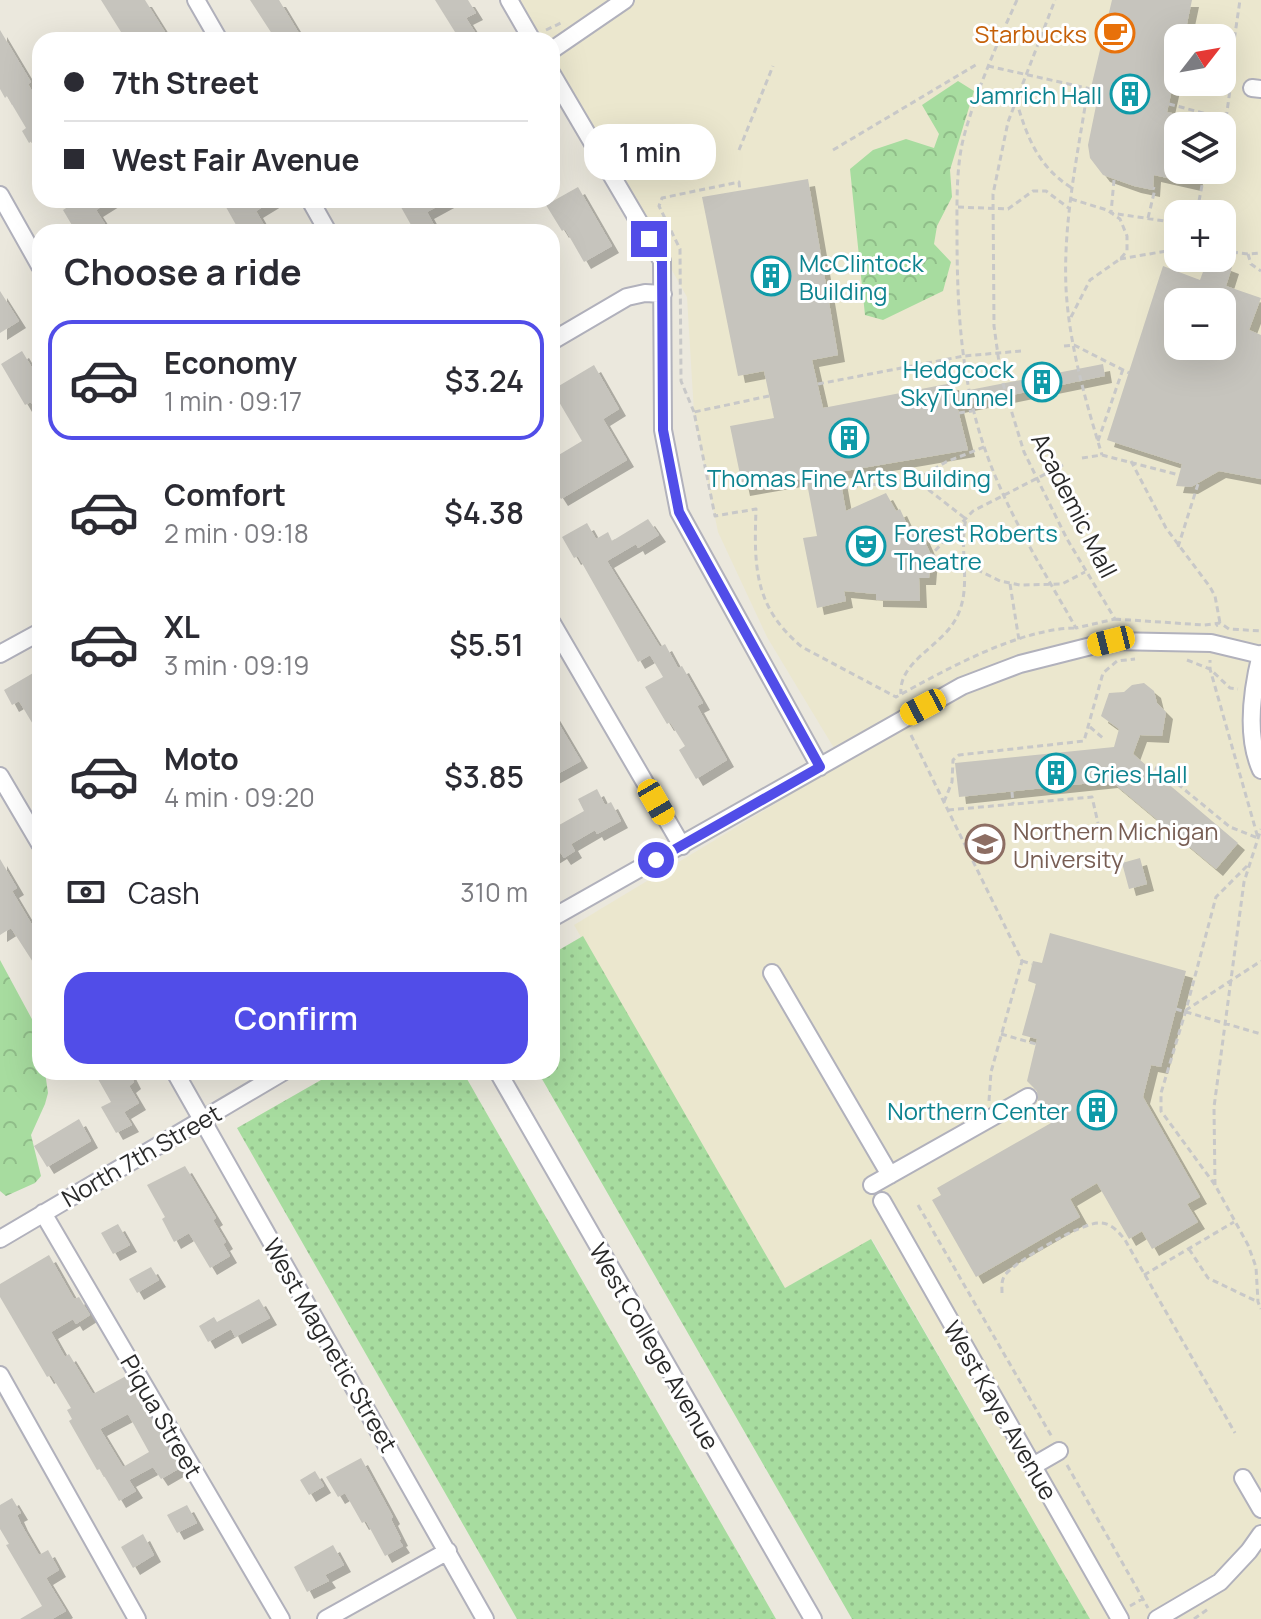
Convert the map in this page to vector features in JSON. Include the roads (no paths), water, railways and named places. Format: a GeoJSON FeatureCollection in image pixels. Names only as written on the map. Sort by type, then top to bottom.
{"type":"FeatureCollection","features":[{"type":"Feature","properties":{"kind":"street"},"geometry":{"type":"LineString","coordinates":[[196,0],[214,32]]}},
{"type":"Feature","properties":{"kind":"street"},"geometry":{"type":"LineString","coordinates":[[509,0],[527,32]]}},
{"type":"Feature","properties":{"kind":"street"},"geometry":{"type":"LineString","coordinates":[[560,45],[625,0]]}},
{"type":"Feature","properties":{"kind":"street"},"geometry":{"type":"LineString","coordinates":[[560,88],[662,261],[663,430],[679,512],[820,767]]}},
{"type":"Feature","properties":{"kind":"street"},"geometry":{"type":"LineString","coordinates":[[0,195],[32,252]]}},
{"type":"Feature","properties":{"kind":"street"},"geometry":{"type":"LineString","coordinates":[[560,336],[627,297],[645,293],[663,294]]}},
{"type":"Feature","properties":{"kind":"street"},"geometry":{"type":"LineString","coordinates":[[0,654],[32,636]]}},
{"type":"Feature","properties":{"kind":"street"},"geometry":{"type":"LineString","coordinates":[[560,637],[682,846]]}},
{"type":"Feature","properties":{"kind":"street"},"geometry":{"type":"LineString","coordinates":[[560,914],[962,686],[1020,664],[1111,641],[1211,643],[1261,655],[1251,713],[1255,757],[1261,770]]}},
{"type":"Feature","properties":{"kind":"street"},"geometry":{"type":"LineString","coordinates":[[0,776],[32,830]]}},
{"type":"Feature","properties":{"kind":"street"},"geometry":{"type":"LineString","coordinates":[[772,973],[890,1175]]}},
{"type":"Feature","properties":{"kind":"street","name":"West Magnetic Street"},"geometry":{"type":"LineString","coordinates":[[180,1080],[485,1619]]}},
{"type":"Feature","properties":{"kind":"street","name":"North 7th Street"},"geometry":{"type":"LineString","coordinates":[[0,1239],[269,1080]]}},
{"type":"Feature","properties":{"kind":"street","name":"West College Avenue"},"geometry":{"type":"LineString","coordinates":[[503,1080],[813,1619]]}},
{"type":"Feature","properties":{"kind":"street"},"geometry":{"type":"LineString","coordinates":[[872,1185],[1028,1097]]}},
{"type":"Feature","properties":{"kind":"street","name":"West Kaye Avenue"},"geometry":{"type":"LineString","coordinates":[[882,1201],[1120,1619]]}},
{"type":"Feature","properties":{"kind":"street","name":"Piqua Street"},"geometry":{"type":"LineString","coordinates":[[43,1213],[281,1619]]}},
{"type":"Feature","properties":{"kind":"street"},"geometry":{"type":"LineString","coordinates":[[0,1375],[137,1619]]}},
{"type":"Feature","properties":{"kind":"street"},"geometry":{"type":"LineString","coordinates":[[1033,1466],[1059,1451]]}},
{"type":"Feature","properties":{"kind":"street"},"geometry":{"type":"LineString","coordinates":[[1243,1478],[1261,1509]]}},
{"type":"Feature","properties":{"kind":"street"},"geometry":{"type":"LineString","coordinates":[[1154,1619],[1220,1582],[1261,1534]]}},
{"type":"Feature","properties":{"kind":"street"},"geometry":{"type":"LineString","coordinates":[[326,1619],[448,1551]]}},
{"type":"Feature","properties":{"kind":"place","name":"Starbucks"},"geometry":{"type":"Point","coordinates":[1115,33]}},
{"type":"Feature","properties":{"kind":"place","name":"Jamrich Hall"},"geometry":{"type":"Point","coordinates":[1130,94]}},
{"type":"Feature","properties":{"kind":"place","name":"McClintock Building"},"geometry":{"type":"Point","coordinates":[771,276]}},
{"type":"Feature","properties":{"kind":"place","name":"Hedgcock SkyTunnel"},"geometry":{"type":"Point","coordinates":[1042,382]}},
{"type":"Feature","properties":{"kind":"place","name":"Thomas Fine Arts Building"},"geometry":{"type":"Point","coordinates":[849,438]}},
{"type":"Feature","properties":{"kind":"place","name":"Forest Roberts Theatre"},"geometry":{"type":"Point","coordinates":[866,546]}},
{"type":"Feature","properties":{"kind":"place","name":"Gries Hall"},"geometry":{"type":"Point","coordinates":[1056,773]}},
{"type":"Feature","properties":{"kind":"place","name":"Northern Michigan University"},"geometry":{"type":"Point","coordinates":[985,844]}},
{"type":"Feature","properties":{"kind":"place","name":"Northern Center"},"geometry":{"type":"Point","coordinates":[1097,1110]}}]}
